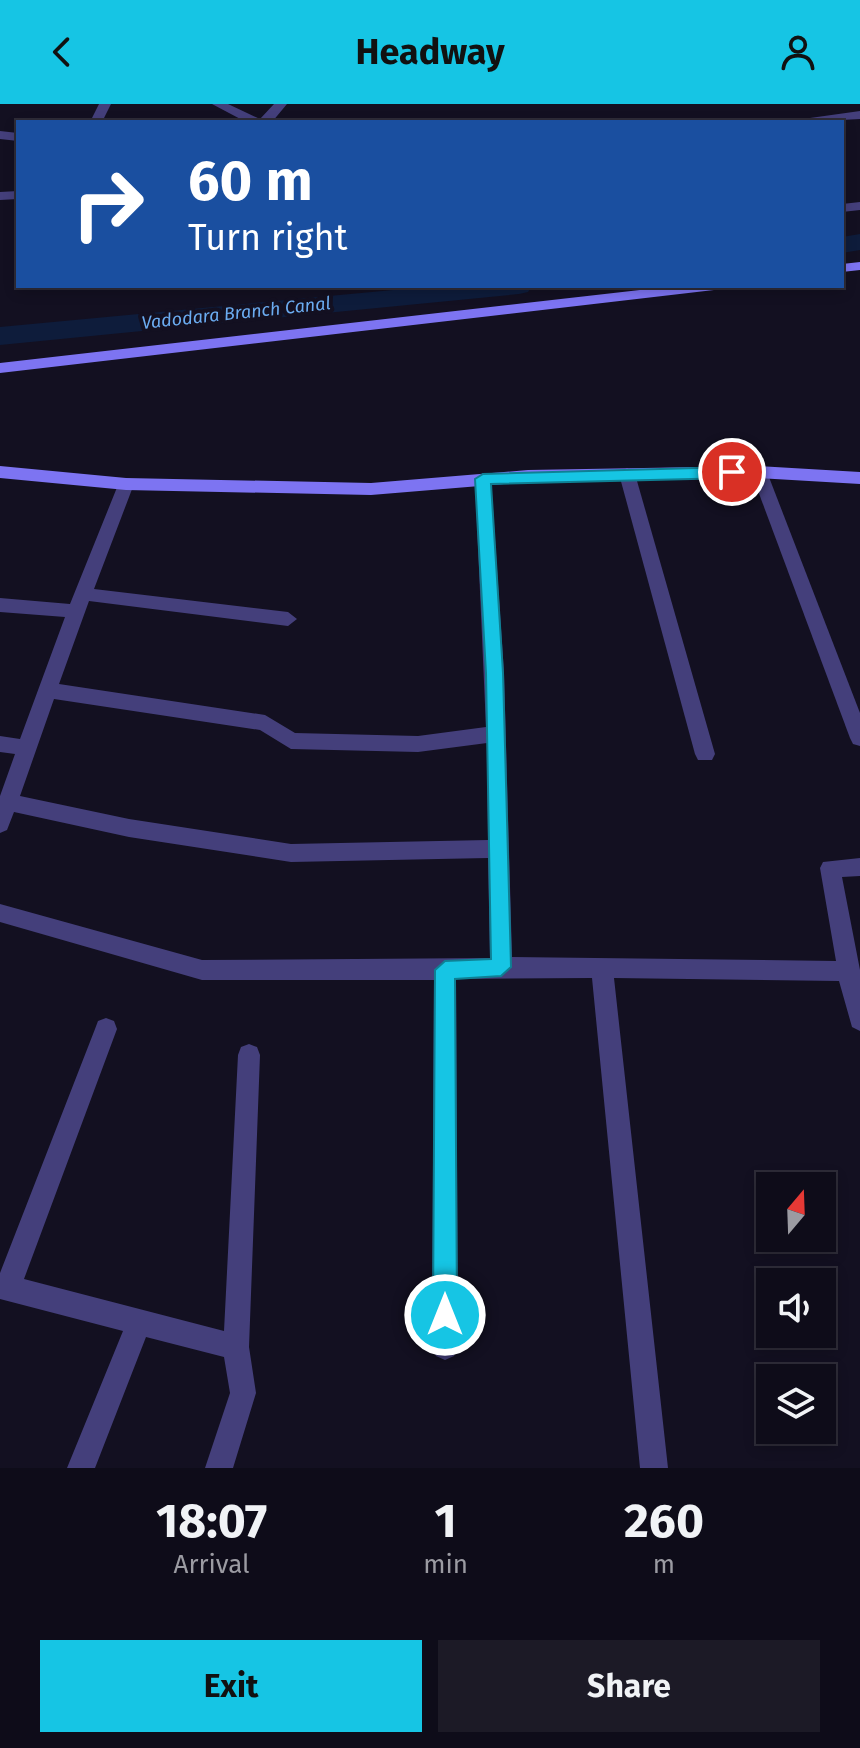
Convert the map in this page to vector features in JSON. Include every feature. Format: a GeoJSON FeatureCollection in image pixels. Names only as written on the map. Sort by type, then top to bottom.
{"type":"FeatureCollection","features":[{"type":"Feature","properties":{"kind":"street"},"geometry":{"type":"LineString","coordinates":[[218,104],[252,120]]}},
{"type":"Feature","properties":{"kind":"street"},"geometry":{"type":"LineString","coordinates":[[267,120],[281,104]]}},
{"type":"Feature","properties":{"kind":"street"},"geometry":{"type":"LineString","coordinates":[[824,120],[860,115]]}},
{"type":"Feature","properties":{"kind":"street"},"geometry":{"type":"LineString","coordinates":[[0,368],[697,288]]}},
{"type":"Feature","properties":{"kind":"street"},"geometry":{"type":"LineString","coordinates":[[0,472],[126,484],[371,489],[483,479],[627,474],[759,472],[860,478]]}},
{"type":"Feature","properties":{"kind":"street"},"geometry":{"type":"LineString","coordinates":[[759,472],[860,738]]}},
{"type":"Feature","properties":{"kind":"street"},"geometry":{"type":"LineString","coordinates":[[627,474],[705,754]]}},
{"type":"Feature","properties":{"kind":"street"},"geometry":{"type":"LineString","coordinates":[[483,479],[496,734],[501,967]]}},
{"type":"Feature","properties":{"kind":"street"},"geometry":{"type":"LineString","coordinates":[[0,824],[47,690],[126,484]]}},
{"type":"Feature","properties":{"kind":"street"},"geometry":{"type":"LineString","coordinates":[[0,605],[80,602],[288,619]]}},
{"type":"Feature","properties":{"kind":"street"},"geometry":{"type":"LineString","coordinates":[[47,690],[265,723],[291,741],[418,744],[496,734]]}},
{"type":"Feature","properties":{"kind":"street"},"geometry":{"type":"LineString","coordinates":[[0,744],[27,748]]}},
{"type":"Feature","properties":{"kind":"street"},"geometry":{"type":"LineString","coordinates":[[8,802],[129,828],[291,853],[498,849]]}},
{"type":"Feature","properties":{"kind":"street"},"geometry":{"type":"LineString","coordinates":[[854,996],[830,868],[860,867]]}},
{"type":"Feature","properties":{"kind":"street"},"geometry":{"type":"LineString","coordinates":[[0,913],[202,970],[445,970],[501,967],[848,971],[860,1020]]}},
{"type":"Feature","properties":{"kind":"street"},"geometry":{"type":"LineString","coordinates":[[602,968],[654,1468]]}},
{"type":"Feature","properties":{"kind":"street"},"geometry":{"type":"LineString","coordinates":[[445,970],[445,1347]]}},
{"type":"Feature","properties":{"kind":"street"},"geometry":{"type":"LineString","coordinates":[[106,1029],[4,1287],[236,1347]]}},
{"type":"Feature","properties":{"kind":"street"},"geometry":{"type":"LineString","coordinates":[[219,1468],[243,1393],[236,1347],[249,1055]]}},
{"type":"Feature","properties":{"kind":"street"},"geometry":{"type":"LineString","coordinates":[[81,1468],[139,1322]]}},
{"type":"Feature","properties":{"kind":"waterway","name":"Vadodara Branch Canal"},"geometry":{"type":"LineString","coordinates":[[844,245],[860,242]]}},
{"type":"Feature","properties":{"kind":"waterway","name":"Vadodara Branch Canal"},"geometry":{"type":"LineString","coordinates":[[0,336],[498,288]]}},
{"type":"Feature","properties":{"kind":"route"},"geometry":{"type":"LineString","coordinates":[[445,1315],[445,970],[501,967],[495,673],[483,479],[732,472]]}}]}
